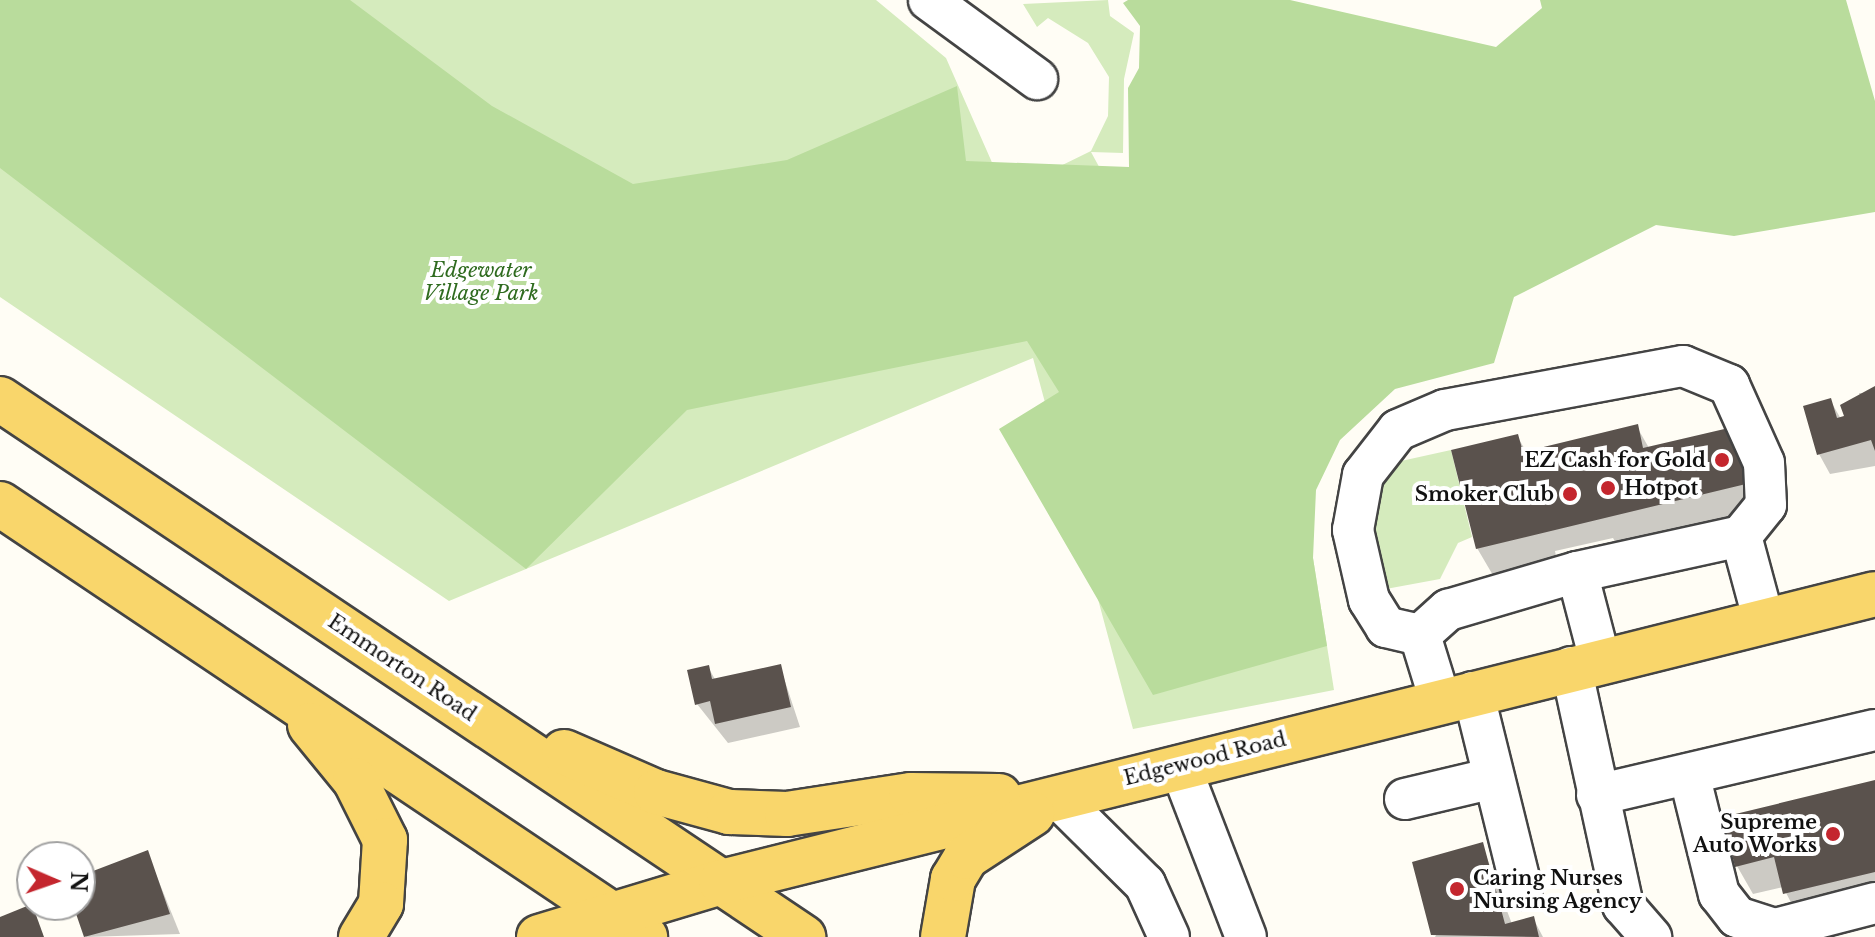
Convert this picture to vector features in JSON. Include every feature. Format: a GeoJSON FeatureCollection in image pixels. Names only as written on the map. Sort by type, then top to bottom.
{"type":"FeatureCollection","features":[{"type":"Feature","properties":{"kind":"main road","name":"Emmorton Road"},"geometry":{"type":"LineString","coordinates":[[0,399],[803,937]]}},
{"type":"Feature","properties":{"kind":"main road"},"geometry":{"type":"LineString","coordinates":[[0,504],[278,687],[628,925]]}},
{"type":"Feature","properties":{"kind":"main road","name":"Edgewood Road"},"geometry":{"type":"LineString","coordinates":[[539,937],[628,925],[721,882],[1456,696],[1875,594]]}},
{"type":"Feature","properties":{"kind":"main road"},"geometry":{"type":"LineString","coordinates":[[278,687],[355,780],[385,840],[381,904],[361,937]]}},
{"type":"Feature","properties":{"kind":"main road"},"geometry":{"type":"LineString","coordinates":[[453,702],[709,810],[787,814],[911,795],[1057,797]]}},
{"type":"Feature","properties":{"kind":"main road"},"geometry":{"type":"LineString","coordinates":[[943,937],[953,879],[966,857],[1057,797]]}},
{"type":"Feature","properties":{"kind":"street"},"geometry":{"type":"LineString","coordinates":[[929,0],[978,14],[1037,79]]}},
{"type":"Feature","properties":{"kind":"street"},"geometry":{"type":"LineString","coordinates":[[1420,635],[1448,610],[1577,572],[1741,536],[1766,505],[1764,463],[1729,385],[1683,366],[1445,410],[1398,430],[1363,475],[1353,530],[1377,614],[1386,627],[1420,635],[1456,696],[1494,778],[1522,890]]}},
{"type":"Feature","properties":{"kind":"street"},"geometry":{"type":"LineString","coordinates":[[1741,536],[1764,621]]}},
{"type":"Feature","properties":{"kind":"street"},"geometry":{"type":"LineString","coordinates":[[1577,572],[1597,795],[1623,905],[1651,937]]}},
{"type":"Feature","properties":{"kind":"street"},"geometry":{"type":"LineString","coordinates":[[1597,795],[1875,730]]}},
{"type":"Feature","properties":{"kind":"street"},"geometry":{"type":"LineString","coordinates":[[1180,766],[1246,937]]}},
{"type":"Feature","properties":{"kind":"street"},"geometry":{"type":"LineString","coordinates":[[1689,774],[1719,894],[1737,917],[1775,929],[1875,903]]}},
{"type":"Feature","properties":{"kind":"street"},"geometry":{"type":"LineString","coordinates":[[1405,799],[1494,778]]}},
{"type":"Feature","properties":{"kind":"street"},"geometry":{"type":"LineString","coordinates":[[1057,797],[1145,884],[1169,937]]}},
{"type":"Feature","properties":{"kind":"green space","name":"Edgewater Village Park"},"geometry":{"type":"Polygon","coordinates":[[[0,0],[876,0],[946,58],[994,167],[1044,174],[1091,151],[1108,116],[1109,77],[1088,43],[1048,18],[1037,27],[1023,4],[1108,0],[1110,16],[1134,33],[1124,79],[1123,153],[1091,152],[1313,558],[1334,690],[1133,729],[1033,358],[449,601],[0,297],[0,0]]]}},
{"type":"Feature","properties":{"kind":"green space","name":"Edgewater Village Park"},"geometry":{"type":"Polygon","coordinates":[[[0,0],[350,0],[492,106],[633,184],[787,160],[957,86],[966,161],[1129,167],[1128,88],[1139,68],[1140,26],[1123,3],[1128,0],[1290,0],[1496,47],[1542,8],[1540,0],[1846,0],[1875,101],[1875,212],[1734,236],[1656,225],[1514,297],[1494,363],[1395,389],[1340,440],[1316,490],[1313,558],[1327,646],[1153,695],[999,429],[1059,392],[1027,341],[687,410],[526,569],[0,168],[0,0]]]}},
{"type":"Feature","properties":{"kind":"green space"},"geometry":{"type":"Polygon","coordinates":[[[1451,450],[1472,537],[1458,543],[1440,579],[1375,591],[1364,521],[1383,465],[1451,450]]]}},
{"type":"Feature","properties":{"kind":"building"},"geometry":{"type":"Polygon","coordinates":[[[1875,386],[1875,451],[1871,440],[1817,455],[1803,406],[1831,398],[1837,418],[1844,416],[1840,405],[1875,386]]]}},
{"type":"Feature","properties":{"kind":"building"},"geometry":{"type":"Polygon","coordinates":[[[1638,424],[1643,448],[1733,427],[1746,484],[1476,549],[1451,450],[1518,434],[1523,452],[1638,424]]]}},
{"type":"Feature","properties":{"kind":"building"},"geometry":{"type":"Polygon","coordinates":[[[781,664],[791,707],[715,724],[710,701],[695,705],[687,670],[709,665],[712,679],[781,664]]]}},
{"type":"Feature","properties":{"kind":"building"},"geometry":{"type":"Polygon","coordinates":[[[1875,780],[1875,872],[1783,894],[1774,857],[1735,867],[1723,817],[1875,780]]]}},
{"type":"Feature","properties":{"kind":"building","name":"Caring Nurses Nursing Agency"},"geometry":{"type":"Polygon","coordinates":[[[1483,842],[1505,924],[1534,916],[1539,937],[1431,935],[1412,862],[1483,842]]]}},
{"type":"Feature","properties":{"kind":"building"},"geometry":{"type":"Polygon","coordinates":[[[148,850],[170,914],[84,937],[78,921],[96,921],[96,870],[148,850]]]}},
{"type":"Feature","properties":{"kind":"building"},"geometry":{"type":"Polygon","coordinates":[[[16,910],[16,921],[38,921],[44,937],[0,937],[0,917],[16,910]]]}},
{"type":"Feature","properties":{"kind":"place","name":"EZ Cash for Gold"},"geometry":{"type":"Point","coordinates":[1722,460]}},
{"type":"Feature","properties":{"kind":"place","name":"Hotpot"},"geometry":{"type":"Point","coordinates":[1608,488]}},
{"type":"Feature","properties":{"kind":"place","name":"Smoker Club"},"geometry":{"type":"Point","coordinates":[1570,494]}},
{"type":"Feature","properties":{"kind":"place","name":"Supreme Auto Works"},"geometry":{"type":"Point","coordinates":[1833,834]}},
{"type":"Feature","properties":{"kind":"place","name":"Caring Nurses Nursing Agency"},"geometry":{"type":"Point","coordinates":[1457,889]}}]}
